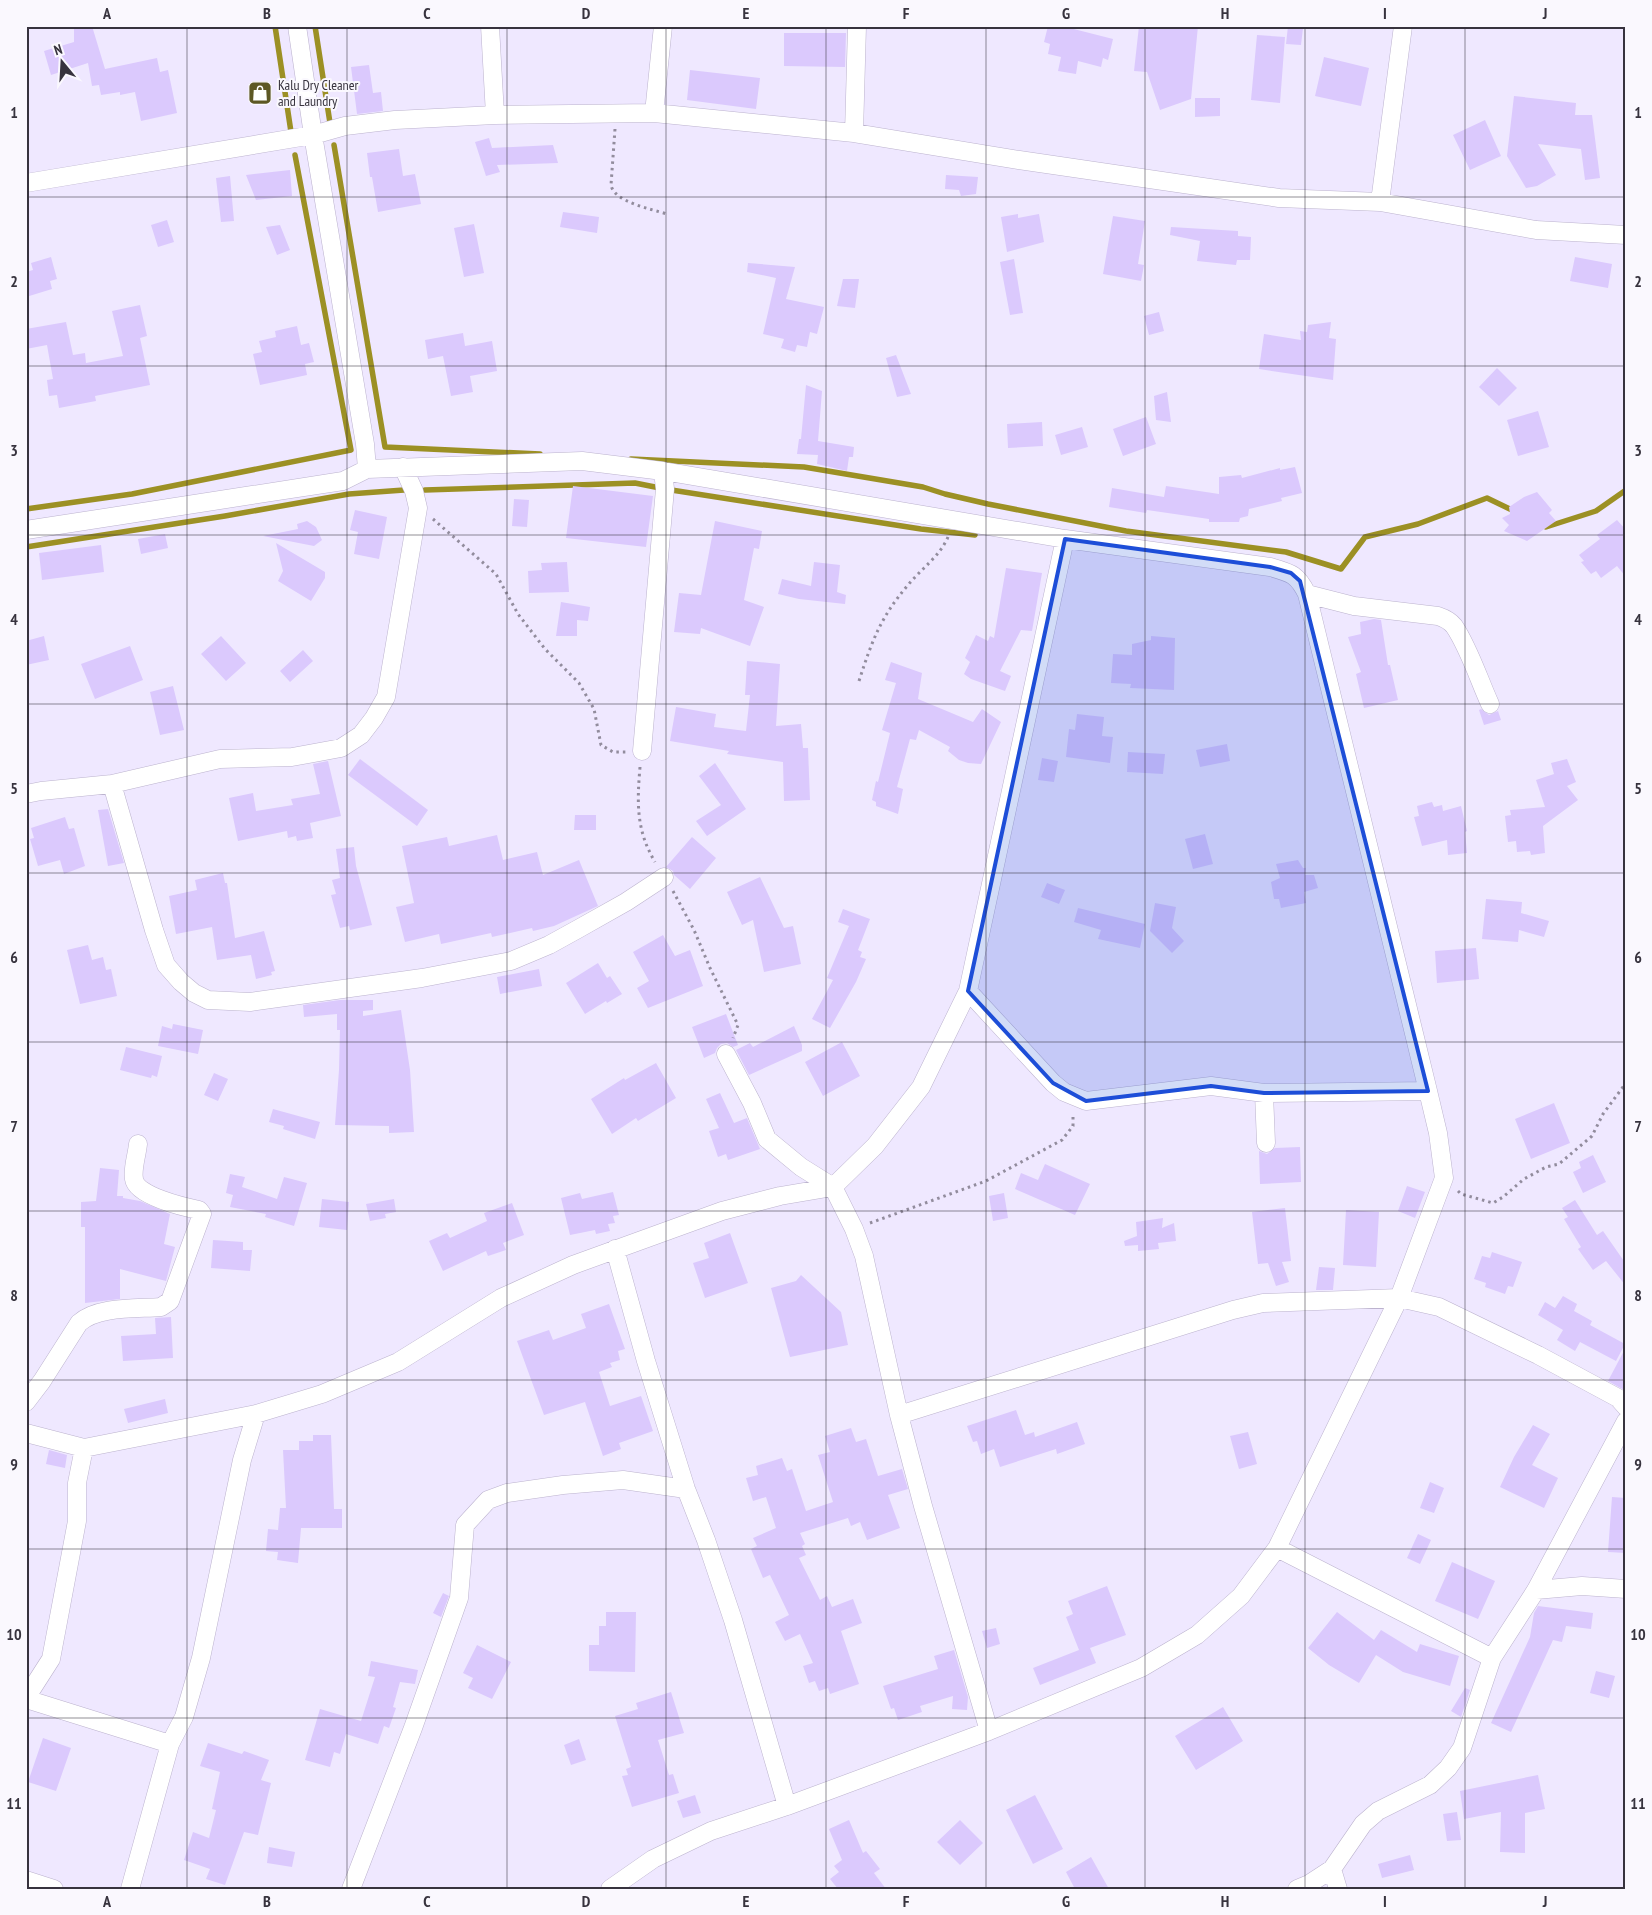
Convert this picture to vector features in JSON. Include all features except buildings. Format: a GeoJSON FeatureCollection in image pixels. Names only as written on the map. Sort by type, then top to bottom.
{"type":"FeatureCollection","features":[{"type":"Feature","properties":{"kind":"street"},"geometry":{"type":"LineString","coordinates":[[297,26],[364,434],[367,469]]}},
{"type":"Feature","properties":{"kind":"street"},"geometry":{"type":"LineString","coordinates":[[490,26],[495,115]]}},
{"type":"Feature","properties":{"kind":"street"},"geometry":{"type":"LineString","coordinates":[[654,114],[663,26]]}},
{"type":"Feature","properties":{"kind":"street"},"geometry":{"type":"LineString","coordinates":[[854,133],[857,26]]}},
{"type":"Feature","properties":{"kind":"street"},"geometry":{"type":"LineString","coordinates":[[1380,202],[1403,26]]}},
{"type":"Feature","properties":{"kind":"street"},"geometry":{"type":"LineString","coordinates":[[26,183],[314,135],[336,127],[387,121],[495,115],[654,114],[854,133],[1019,160],[1279,198],[1380,202],[1536,230],[1626,236]]}},
{"type":"Feature","properties":{"kind":"street"},"geometry":{"type":"LineString","coordinates":[[26,530],[343,481],[367,469],[582,461],[663,471],[1065,539],[1270,567],[1291,573],[1300,581],[1307,594],[1438,1133],[1444,1178],[1399,1298],[1277,1548],[1241,1596],[1197,1635],[1141,1668],[989,1731],[787,1806],[711,1831],[653,1859],[634,1880],[610,1889]]}},
{"type":"Feature","properties":{"kind":"street"},"geometry":{"type":"LineString","coordinates":[[26,794],[41,790],[112,784],[220,759],[292,757],[341,748],[361,735],[386,698],[418,508],[414,491],[403,467]]}},
{"type":"Feature","properties":{"kind":"street"},"geometry":{"type":"LineString","coordinates":[[642,751],[665,489],[663,471]]}},
{"type":"Feature","properties":{"kind":"street"},"geometry":{"type":"LineString","coordinates":[[26,1433],[84,1448],[256,1414],[322,1394],[398,1362],[501,1298],[573,1265],[722,1211],[780,1196],[833,1187],[874,1146],[921,1087],[968,991],[1065,539]]}},
{"type":"Feature","properties":{"kind":"street"},"geometry":{"type":"LineString","coordinates":[[1307,594],[1354,606],[1438,616],[1449,622],[1454,626],[1490,704]]}},
{"type":"Feature","properties":{"kind":"street"},"geometry":{"type":"LineString","coordinates":[[112,784],[166,965],[194,993],[208,1000],[250,1002],[432,976],[511,961],[549,945],[586,925],[634,897],[664,876]]}},
{"type":"Feature","properties":{"kind":"street"},"geometry":{"type":"LineString","coordinates":[[968,991],[1053,1083],[1072,1097],[1086,1101],[1211,1086],[1264,1093],[1428,1091]]}},
{"type":"Feature","properties":{"kind":"street"},"geometry":{"type":"LineString","coordinates":[[726,1054],[752,1103],[767,1139],[801,1167],[833,1187],[854,1229],[864,1256],[899,1415],[923,1506],[989,1731]]}},
{"type":"Feature","properties":{"kind":"street"},"geometry":{"type":"LineString","coordinates":[[1264,1093],[1266,1142]]}},
{"type":"Feature","properties":{"kind":"street"},"geometry":{"type":"LineString","coordinates":[[26,1402],[42,1381],[79,1323],[86,1317],[97,1312],[161,1307],[170,1301],[202,1214],[199,1210],[141,1191],[135,1185],[133,1179],[138,1144]]}},
{"type":"Feature","properties":{"kind":"street"},"geometry":{"type":"LineString","coordinates":[[615,1249],[646,1361],[686,1489],[706,1540],[733,1620],[787,1806]]}},
{"type":"Feature","properties":{"kind":"street"},"geometry":{"type":"LineString","coordinates":[[899,1415],[1233,1310],[1263,1303],[1399,1298],[1439,1307],[1538,1355],[1618,1398],[1626,1407]]}},
{"type":"Feature","properties":{"kind":"street"},"geometry":{"type":"LineString","coordinates":[[130,1889],[170,1744],[184,1717],[201,1658],[242,1460],[256,1414]]}},
{"type":"Feature","properties":{"kind":"street"},"geometry":{"type":"LineString","coordinates":[[1297,1889],[1309,1884],[1332,1869],[1363,1824],[1378,1811],[1430,1785],[1448,1768],[1462,1748],[1492,1658],[1536,1590],[1626,1421]]}},
{"type":"Feature","properties":{"kind":"street"},"geometry":{"type":"LineString","coordinates":[[84,1448],[77,1483],[75,1529],[51,1658],[26,1699],[170,1744]]}},
{"type":"Feature","properties":{"kind":"street"},"geometry":{"type":"LineString","coordinates":[[351,1889],[413,1728],[459,1598],[465,1525],[488,1500],[507,1493],[623,1480],[686,1489]]}},
{"type":"Feature","properties":{"kind":"street"},"geometry":{"type":"LineString","coordinates":[[1277,1548],[1492,1658]]}},
{"type":"Feature","properties":{"kind":"street"},"geometry":{"type":"LineString","coordinates":[[1536,1590],[1582,1586],[1626,1589]]}},
{"type":"Feature","properties":{"kind":"street"},"geometry":{"type":"LineString","coordinates":[[1332,1869],[1338,1889]]}},
{"type":"Feature","properties":{"kind":"street"},"geometry":{"type":"LineString","coordinates":[[26,1880],[54,1889]]}},
{"type":"Feature","properties":{"kind":"path"},"geometry":{"type":"LineString","coordinates":[[616,113],[611,185],[613,192],[622,199],[667,214]]}},
{"type":"Feature","properties":{"kind":"path"},"geometry":{"type":"LineString","coordinates":[[418,508],[442,524],[496,574],[524,621],[545,650],[579,683],[594,709],[601,745],[612,752],[642,751],[637,796],[642,834],[652,856],[694,930],[738,1025],[726,1054]]}},
{"type":"Feature","properties":{"kind":"path"},"geometry":{"type":"LineString","coordinates":[[859,681],[876,631],[883,618],[908,584],[947,540],[956,521]]}},
{"type":"Feature","properties":{"kind":"path"},"geometry":{"type":"LineString","coordinates":[[1444,1178],[1461,1194],[1474,1196],[1493,1203],[1503,1197],[1524,1178],[1546,1167],[1559,1164],[1592,1136],[1603,1114],[1626,1083]]}},
{"type":"Feature","properties":{"kind":"path"},"geometry":{"type":"LineString","coordinates":[[854,1229],[986,1181],[1062,1140],[1073,1126],[1072,1097]]}},
{"type":"Feature","properties":{"kind":"highlighted area"},"geometry":{"type":"Polygon","coordinates":[[[1065,539],[1270,567],[1291,573],[1300,581],[1428,1091],[1264,1093],[1211,1086],[1086,1101],[1053,1083],[968,991],[1065,539]]]}},
{"type":"Feature","properties":{"kind":"waterway"},"geometry":{"type":"LineString","coordinates":[[275,26],[291,132]]}},
{"type":"Feature","properties":{"kind":"waterway"},"geometry":{"type":"LineString","coordinates":[[315,26],[330,123]]}},
{"type":"Feature","properties":{"kind":"waterway"},"geometry":{"type":"LineString","coordinates":[[334,145],[385,447],[540,454]]}},
{"type":"Feature","properties":{"kind":"waterway"},"geometry":{"type":"LineString","coordinates":[[26,509],[132,494],[351,450],[295,155]]}},
{"type":"Feature","properties":{"kind":"waterway"},"geometry":{"type":"LineString","coordinates":[[631,459],[804,467],[923,487],[988,504],[1126,531],[1286,552],[1341,569],[1365,537],[1418,524],[1487,498],[1516,512]]}},
{"type":"Feature","properties":{"kind":"waterway"},"geometry":{"type":"LineString","coordinates":[[425,490],[635,483],[921,529],[975,535]]}},
{"type":"Feature","properties":{"kind":"waterway"},"geometry":{"type":"LineString","coordinates":[[26,547],[225,516],[349,494],[404,490]]}},
{"type":"Feature","properties":{"kind":"waterway"},"geometry":{"type":"LineString","coordinates":[[1542,525],[1546,527],[1596,511],[1626,490]]}},
{"type":"Feature","properties":{"kind":"place","name":"Kalu Dry Cleaner and Laundry"},"geometry":{"type":"Point","coordinates":[260,93]}}]}
